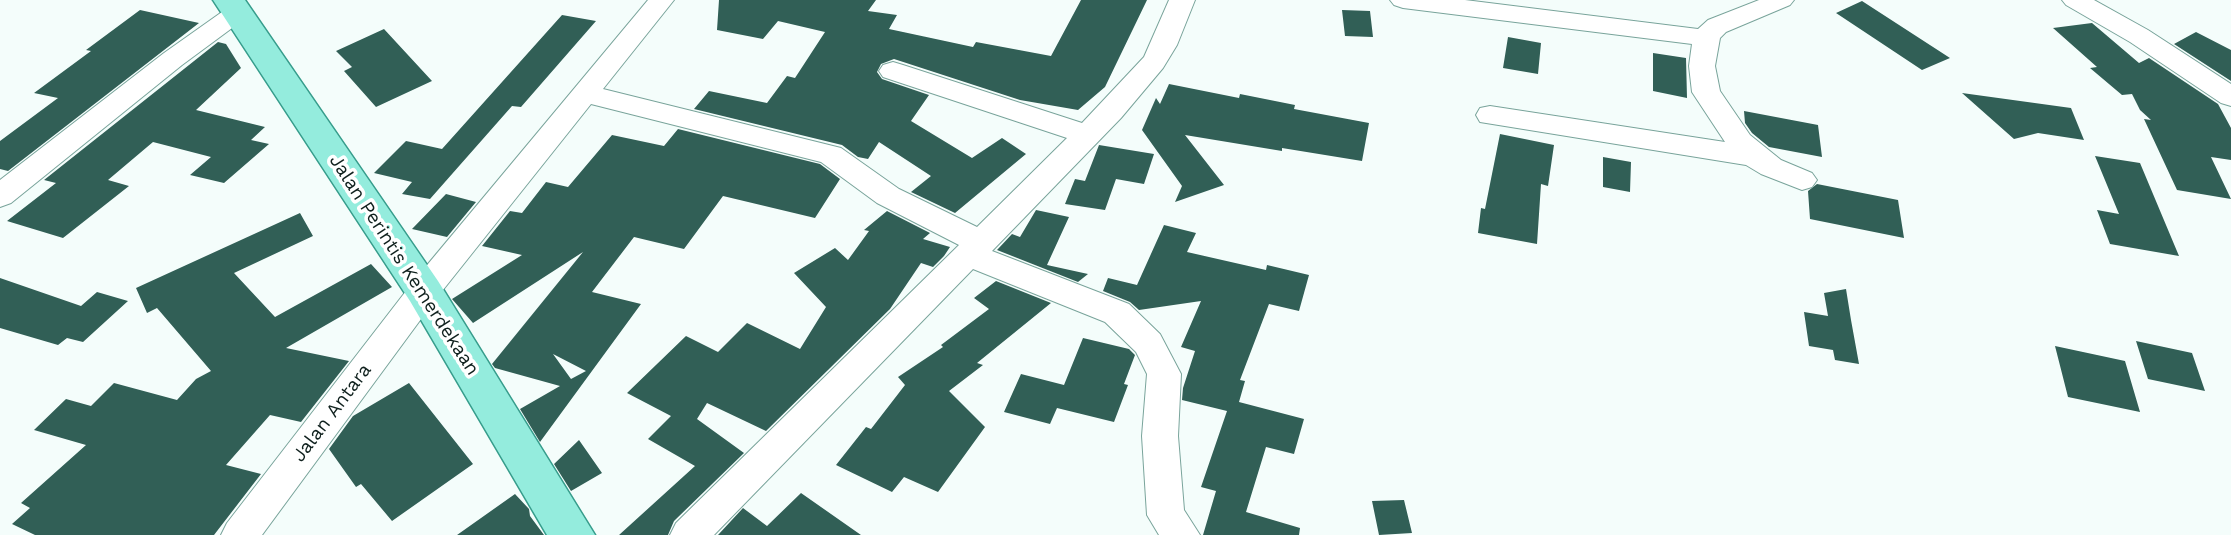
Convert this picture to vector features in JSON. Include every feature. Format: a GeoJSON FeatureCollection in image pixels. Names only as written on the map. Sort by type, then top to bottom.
{"type":"FeatureCollection","features":[{"type":"Feature","properties":{"kind":"main road","name":"Jalan Perintis Kemerdekaan"},"geometry":{"type":"LineString","coordinates":[[233,6],[424,291],[572,535]]}},
{"type":"Feature","properties":{"kind":"street","name":"Jalan Antara"},"geometry":{"type":"LineString","coordinates":[[240,535],[424,291],[661,0]]}},
{"type":"Feature","properties":{"kind":"street"},"geometry":{"type":"LineString","coordinates":[[690,535],[1088,135],[1154,62],[1164,45],[1182,0]]}},
{"type":"Feature","properties":{"kind":"street"},"geometry":{"type":"LineString","coordinates":[[1403,0],[1706,38]]}},
{"type":"Feature","properties":{"kind":"street"},"geometry":{"type":"LineString","coordinates":[[1781,0],[1717,26],[1706,38],[1702,66],[1706,92],[1740,142],[1754,156],[1783,173],[1802,180]]}},
{"type":"Feature","properties":{"kind":"street"},"geometry":{"type":"LineString","coordinates":[[2075,0],[2138,36],[2231,97]]}},
{"type":"Feature","properties":{"kind":"street"},"geometry":{"type":"LineString","coordinates":[[0,196],[173,59],[233,6]]}},
{"type":"Feature","properties":{"kind":"street"},"geometry":{"type":"LineString","coordinates":[[893,71],[1088,135]]}},
{"type":"Feature","properties":{"kind":"street"},"geometry":{"type":"LineString","coordinates":[[587,94],[831,155],[888,197],[975,249],[1117,313],[1148,343],[1164,374],[1160,436],[1166,515],[1181,535]]}},
{"type":"Feature","properties":{"kind":"street"},"geometry":{"type":"LineString","coordinates":[[1490,115],[1754,156]]}},
{"type":"Feature","properties":{"kind":"building"},"geometry":{"type":"Polygon","coordinates":[[[719,0],[876,0],[868,11],[897,15],[889,29],[973,47],[976,42],[1051,56],[1081,0],[1147,0],[1105,87],[1078,110],[1020,100],[894,59],[881,64],[877,72],[882,79],[929,95],[911,121],[972,158],[1002,138],[1026,154],[955,213],[911,192],[931,176],[879,142],[868,159],[858,157],[842,145],[694,109],[709,91],[767,103],[787,76],[795,78],[825,32],[778,21],[763,39],[717,30],[719,0]]]}},
{"type":"Feature","properties":{"kind":"building"},"geometry":{"type":"Polygon","coordinates":[[[1862,1],[1950,58],[1922,70],[1836,13],[1862,1]]]}},
{"type":"Feature","properties":{"kind":"building"},"geometry":{"type":"Polygon","coordinates":[[[140,10],[199,23],[8,171],[0,169],[0,141],[58,98],[34,93],[140,10]]]}},
{"type":"Feature","properties":{"kind":"building"},"geometry":{"type":"Polygon","coordinates":[[[1342,10],[1370,11],[1373,37],[1345,36],[1342,10]]]}},
{"type":"Feature","properties":{"kind":"building"},"geometry":{"type":"Polygon","coordinates":[[[562,15],[596,21],[521,107],[512,106],[430,199],[402,194],[412,182],[374,173],[406,141],[442,149],[562,15]]]}},
{"type":"Feature","properties":{"kind":"building"},"geometry":{"type":"Polygon","coordinates":[[[2092,23],[2139,63],[2149,58],[2218,104],[2231,128],[2231,160],[2211,157],[2231,199],[2177,190],[2144,119],[2151,120],[2140,110],[2132,94],[2122,95],[2090,68],[2097,67],[2053,28],[2092,23]]]}},
{"type":"Feature","properties":{"kind":"building"},"geometry":{"type":"Polygon","coordinates":[[[384,29],[432,81],[376,107],[344,71],[352,67],[336,51],[384,29]]]}},
{"type":"Feature","properties":{"kind":"building"},"geometry":{"type":"Polygon","coordinates":[[[2196,32],[2231,50],[2231,81],[2174,44],[2196,32]]]}},
{"type":"Feature","properties":{"kind":"building"},"geometry":{"type":"Polygon","coordinates":[[[1508,37],[1541,43],[1538,74],[1503,68],[1508,37]]]}},
{"type":"Feature","properties":{"kind":"building"},"geometry":{"type":"Polygon","coordinates":[[[218,42],[226,44],[241,68],[196,110],[265,127],[251,140],[269,144],[224,183],[190,175],[211,157],[153,142],[108,180],[129,186],[63,238],[7,221],[56,183],[44,180],[218,42]]]}},
{"type":"Feature","properties":{"kind":"building"},"geometry":{"type":"Polygon","coordinates":[[[1653,53],[1686,58],[1687,98],[1653,91],[1653,53]]]}},
{"type":"Feature","properties":{"kind":"building"},"geometry":{"type":"Polygon","coordinates":[[[1169,84],[1239,98],[1240,94],[1295,105],[1294,109],[1369,123],[1362,161],[1185,135],[1224,185],[1175,202],[1182,186],[1142,130],[1156,98],[1160,104],[1169,84]]]}},
{"type":"Feature","properties":{"kind":"building"},"geometry":{"type":"Polygon","coordinates":[[[1962,93],[2071,108],[2084,140],[2038,133],[2014,139],[1962,93]]]}},
{"type":"Feature","properties":{"kind":"building"},"geometry":{"type":"Polygon","coordinates":[[[1744,111],[1818,125],[1822,157],[1769,147],[1752,133],[1745,123],[1744,111]]]}},
{"type":"Feature","properties":{"kind":"building"},"geometry":{"type":"Polygon","coordinates":[[[678,129],[820,164],[840,179],[815,218],[723,196],[684,249],[634,237],[592,292],[641,304],[540,442],[520,409],[560,386],[495,368],[492,364],[583,252],[473,323],[452,299],[522,255],[482,246],[510,211],[522,213],[546,182],[568,187],[612,135],[664,146],[678,129]],[[553,354],[571,379],[586,371],[553,354]]]}},
{"type":"Feature","properties":{"kind":"building"},"geometry":{"type":"Polygon","coordinates":[[[1500,134],[1554,145],[1548,186],[1541,184],[1537,244],[1478,233],[1481,208],[1485,209],[1500,134]]]}},
{"type":"Feature","properties":{"kind":"building"},"geometry":{"type":"Polygon","coordinates":[[[1099,145],[1154,154],[1144,184],[1116,179],[1105,210],[1065,204],[1075,179],[1085,181],[1099,145]]]}},
{"type":"Feature","properties":{"kind":"building"},"geometry":{"type":"Polygon","coordinates":[[[2095,156],[2140,163],[2179,256],[2110,244],[2097,210],[2119,214],[2095,156]]]}},
{"type":"Feature","properties":{"kind":"building"},"geometry":{"type":"Polygon","coordinates":[[[1603,157],[1631,162],[1630,192],[1603,187],[1603,157]]]}},
{"type":"Feature","properties":{"kind":"building"},"geometry":{"type":"Polygon","coordinates":[[[1817,184],[1898,200],[1904,238],[1810,219],[1808,191],[1817,184]]]}},
{"type":"Feature","properties":{"kind":"building"},"geometry":{"type":"Polygon","coordinates":[[[446,194],[476,202],[447,237],[412,229],[446,194]]]}},
{"type":"Feature","properties":{"kind":"building"},"geometry":{"type":"Polygon","coordinates":[[[1036,210],[1069,217],[1047,265],[1088,274],[1078,282],[997,250],[1012,234],[1020,237],[1036,210]]]}},
{"type":"Feature","properties":{"kind":"building"},"geometry":{"type":"Polygon","coordinates":[[[887,211],[930,233],[923,239],[950,247],[944,256],[933,267],[921,263],[890,309],[766,431],[707,403],[697,419],[744,453],[674,521],[668,535],[619,535],[695,466],[648,439],[671,416],[627,393],[686,336],[718,352],[747,323],[800,349],[826,307],[794,273],[835,248],[848,260],[869,231],[864,230],[887,211]]]}},
{"type":"Feature","properties":{"kind":"building"},"geometry":{"type":"Polygon","coordinates":[[[300,213],[313,236],[234,273],[275,317],[371,264],[392,287],[286,348],[349,361],[301,422],[270,415],[226,465],[261,474],[214,535],[35,535],[12,524],[30,508],[21,503],[86,445],[34,430],[66,399],[91,406],[114,383],[177,400],[196,379],[211,371],[157,308],[147,313],[136,288],[300,213]]]}},
{"type":"Feature","properties":{"kind":"building"},"geometry":{"type":"Polygon","coordinates":[[[1164,225],[1196,233],[1187,252],[1266,270],[1267,265],[1309,275],[1299,311],[1269,304],[1240,380],[1245,381],[1239,402],[1304,419],[1294,454],[1266,447],[1246,512],[1300,528],[1299,535],[1203,535],[1216,491],[1201,487],[1227,411],[1182,400],[1183,388],[1195,351],[1181,347],[1201,301],[1139,310],[1130,302],[1103,291],[1108,278],[1137,285],[1164,225]]]}},
{"type":"Feature","properties":{"kind":"building"},"geometry":{"type":"Polygon","coordinates":[[[0,278],[81,306],[97,292],[128,301],[83,342],[67,338],[58,345],[0,328],[0,278]]]}},
{"type":"Feature","properties":{"kind":"building"},"geometry":{"type":"Polygon","coordinates":[[[996,281],[1051,303],[977,363],[983,365],[949,391],[985,427],[938,492],[904,477],[892,492],[836,465],[866,427],[871,429],[905,385],[898,377],[943,347],[941,345],[989,309],[974,298],[996,281]]]}},
{"type":"Feature","properties":{"kind":"building"},"geometry":{"type":"Polygon","coordinates":[[[1846,289],[1859,364],[1835,360],[1833,350],[1809,346],[1804,312],[1828,316],[1824,293],[1846,289]]]}},
{"type":"Feature","properties":{"kind":"building"},"geometry":{"type":"Polygon","coordinates":[[[1083,338],[1129,349],[1135,355],[1124,384],[1128,385],[1114,422],[1057,408],[1050,424],[1004,412],[1021,374],[1064,385],[1083,338]]]}},
{"type":"Feature","properties":{"kind":"building"},"geometry":{"type":"Polygon","coordinates":[[[2136,341],[2192,353],[2205,391],[2148,379],[2136,341]]]}},
{"type":"Feature","properties":{"kind":"building"},"geometry":{"type":"Polygon","coordinates":[[[2055,346],[2125,361],[2140,412],[2068,397],[2055,346]]]}},
{"type":"Feature","properties":{"kind":"building"},"geometry":{"type":"Polygon","coordinates":[[[409,383],[473,464],[392,521],[361,484],[356,487],[329,449],[353,416],[409,383]]]}},
{"type":"Feature","properties":{"kind":"building"},"geometry":{"type":"Polygon","coordinates":[[[579,440],[602,473],[571,491],[554,464],[579,440]]]}},
{"type":"Feature","properties":{"kind":"building"},"geometry":{"type":"Polygon","coordinates":[[[801,493],[861,535],[718,535],[743,508],[767,526],[801,493]]]}},
{"type":"Feature","properties":{"kind":"building"},"geometry":{"type":"Polygon","coordinates":[[[515,494],[529,509],[530,516],[544,535],[457,535],[515,494]]]}},
{"type":"Feature","properties":{"kind":"building"},"geometry":{"type":"Polygon","coordinates":[[[1404,500],[1412,533],[1379,535],[1372,501],[1404,500]]]}}]}
